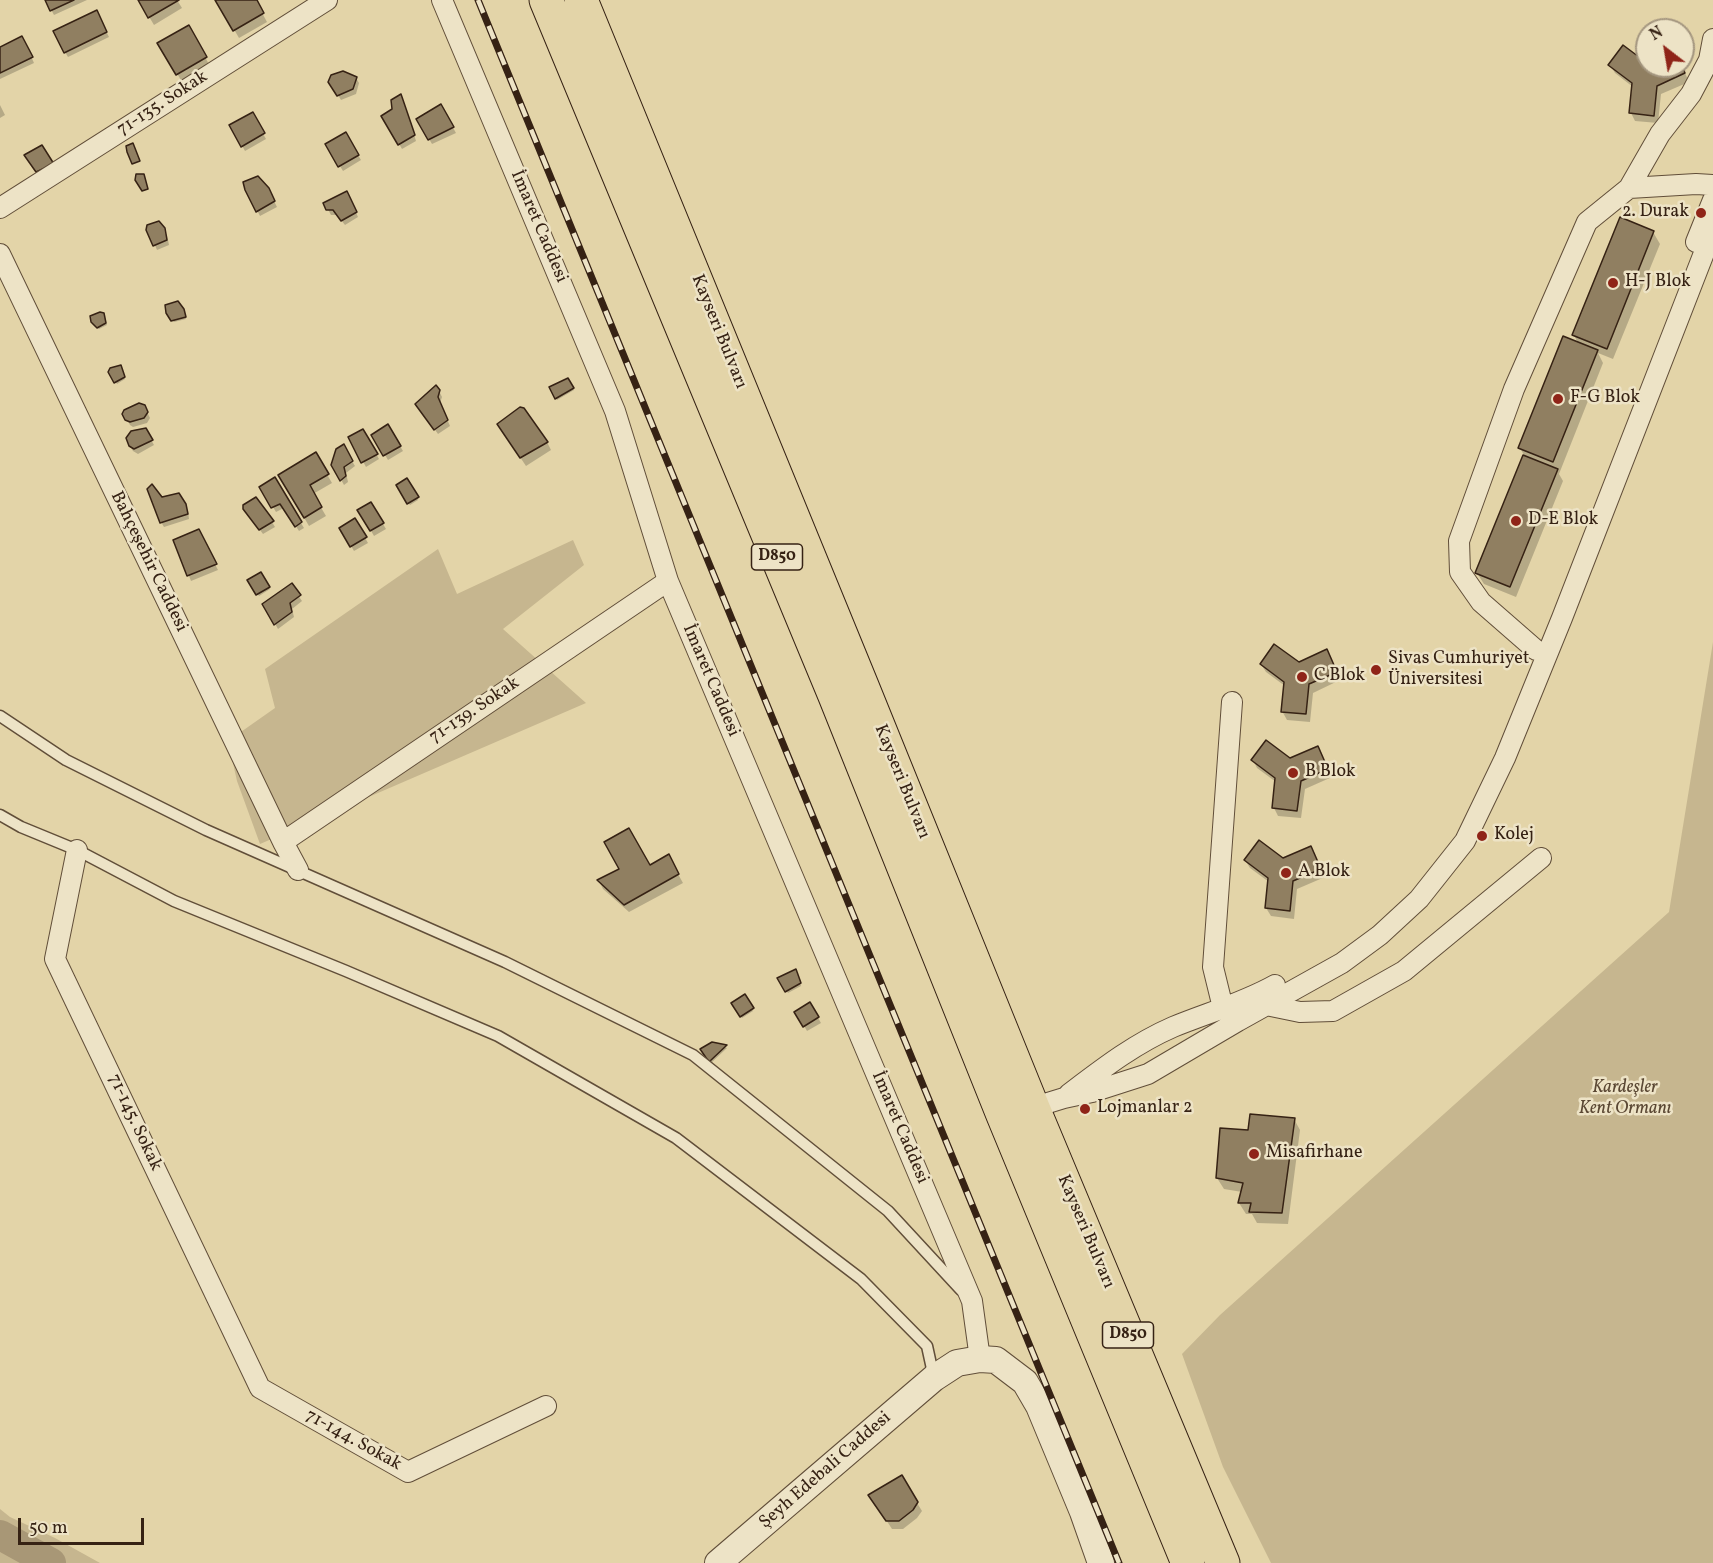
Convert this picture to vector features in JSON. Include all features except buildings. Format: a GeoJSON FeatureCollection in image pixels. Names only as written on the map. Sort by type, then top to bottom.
{"type":"FeatureCollection","features":[{"type":"Feature","properties":{"kind":"highway","name":"Kayseri Bulvarı"},"geometry":{"type":"LineString","coordinates":[[546,0],[831,685],[1018,1112],[1223,1563]]}},
{"type":"Feature","properties":{"kind":"highway","name":"Kayseri Bulvarı"},"geometry":{"type":"LineString","coordinates":[[581,0],[844,642],[1188,1563]]}},
{"type":"Feature","properties":{"kind":"street","name":"71-135. Sokak"},"geometry":{"type":"LineString","coordinates":[[0,208],[327,0]]}},
{"type":"Feature","properties":{"kind":"street","name":"İmaret Caddesi"},"geometry":{"type":"LineString","coordinates":[[442,0],[615,411],[668,581],[972,1301],[980,1359]]}},
{"type":"Feature","properties":{"kind":"street"},"geometry":{"type":"LineString","coordinates":[[1536,650],[1476,595],[1460,572],[1459,541],[1514,389],[1587,222],[1629,188],[1660,134],[1691,94],[1709,60],[1713,39]]}},
{"type":"Feature","properties":{"kind":"street"},"geometry":{"type":"LineString","coordinates":[[1629,188],[1713,185]]}},
{"type":"Feature","properties":{"kind":"street"},"geometry":{"type":"LineString","coordinates":[[1064,1098],[1119,1055],[1171,1028],[1256,995],[1334,953],[1373,927],[1414,892],[1456,834],[1493,754],[1599,498],[1713,200]]}},
{"type":"Feature","properties":{"kind":"street"},"geometry":{"type":"LineString","coordinates":[[1018,1112],[1148,1074],[1342,963],[1380,935],[1419,899],[1465,841],[1505,758],[1713,230]]}},
{"type":"Feature","properties":{"kind":"street","name":"Bahçeşehir Caddesi"},"geometry":{"type":"LineString","coordinates":[[0,254],[298,870]]}},
{"type":"Feature","properties":{"kind":"street","name":"71-139. Sokak"},"geometry":{"type":"LineString","coordinates":[[283,842],[668,581]]}},
{"type":"Feature","properties":{"kind":"street"},"geometry":{"type":"LineString","coordinates":[[1223,1008],[1213,967],[1232,702]]}},
{"type":"Feature","properties":{"kind":"street","name":"71-145. Sokak"},"geometry":{"type":"LineString","coordinates":[[77,850],[55,959],[260,1388]]}},
{"type":"Feature","properties":{"kind":"street"},"geometry":{"type":"LineString","coordinates":[[1266,1005],[1300,1012],[1333,1011],[1404,971],[1541,858]]}},
{"type":"Feature","properties":{"kind":"street"},"geometry":{"type":"LineString","coordinates":[[980,1359],[996,1360],[1025,1382],[1038,1406],[1079,1502],[1101,1563]]}},
{"type":"Feature","properties":{"kind":"street","name":"Şeyh Edebali Caddesi"},"geometry":{"type":"LineString","coordinates":[[718,1563],[934,1378],[957,1363],[980,1359]]}},
{"type":"Feature","properties":{"kind":"street","name":"71-144. Sokak"},"geometry":{"type":"LineString","coordinates":[[260,1388],[408,1472],[546,1406]]}},
{"type":"Feature","properties":{"kind":"lane"},"geometry":{"type":"LineString","coordinates":[[0,716],[66,760],[206,830],[506,962],[693,1055],[888,1211],[972,1301]]}},
{"type":"Feature","properties":{"kind":"lane"},"geometry":{"type":"LineString","coordinates":[[0,814],[21,827],[77,850],[174,901],[346,970],[498,1036],[676,1138],[861,1279],[927,1346],[934,1378]]}},
{"type":"Feature","properties":{"kind":"green space"},"geometry":{"type":"Polygon","coordinates":[[[573,540],[584,565],[503,629],[586,703],[260,844],[237,781],[228,741],[275,708],[265,669],[438,549],[457,594],[573,540]]]}},
{"type":"Feature","properties":{"kind":"green space","name":"Kardeşler Kent Ormanı"},"geometry":{"type":"Polygon","coordinates":[[[1713,642],[1713,1563],[1271,1563],[1223,1467],[1182,1354],[1220,1315],[1669,912],[1713,642]]]}},
{"type":"Feature","properties":{"kind":"green space"},"geometry":{"type":"Polygon","coordinates":[[[0,1509],[10,1517],[100,1563],[0,1563],[0,1509]]]}},
{"type":"Feature","properties":{"kind":"waterway"},"geometry":{"type":"LineString","coordinates":[[0,1535],[51,1563]]}},
{"type":"Feature","properties":{"kind":"railway"},"geometry":{"type":"LineString","coordinates":[[478,0],[1119,1563]]}},
{"type":"Feature","properties":{"kind":"place","name":"2. Durak"},"geometry":{"type":"Point","coordinates":[1701,213]}},
{"type":"Feature","properties":{"kind":"place","name":"H-J Blok"},"geometry":{"type":"Point","coordinates":[1613,283]}},
{"type":"Feature","properties":{"kind":"place","name":"F-G Blok"},"geometry":{"type":"Point","coordinates":[1558,399]}},
{"type":"Feature","properties":{"kind":"place","name":"D-E Blok"},"geometry":{"type":"Point","coordinates":[1516,521]}},
{"type":"Feature","properties":{"kind":"place","name":"Sivas Cumhuriyet Üniversitesi"},"geometry":{"type":"Point","coordinates":[1376,670]}},
{"type":"Feature","properties":{"kind":"place","name":"C Blok"},"geometry":{"type":"Point","coordinates":[1302,677]}},
{"type":"Feature","properties":{"kind":"place","name":"B Blok"},"geometry":{"type":"Point","coordinates":[1293,773]}},
{"type":"Feature","properties":{"kind":"place","name":"Kolej"},"geometry":{"type":"Point","coordinates":[1482,836]}},
{"type":"Feature","properties":{"kind":"place","name":"A Blok"},"geometry":{"type":"Point","coordinates":[1286,873]}},
{"type":"Feature","properties":{"kind":"place","name":"Lojmanlar 2"},"geometry":{"type":"Point","coordinates":[1085,1109]}},
{"type":"Feature","properties":{"kind":"place","name":"Misafirhane"},"geometry":{"type":"Point","coordinates":[1254,1154]}}]}
